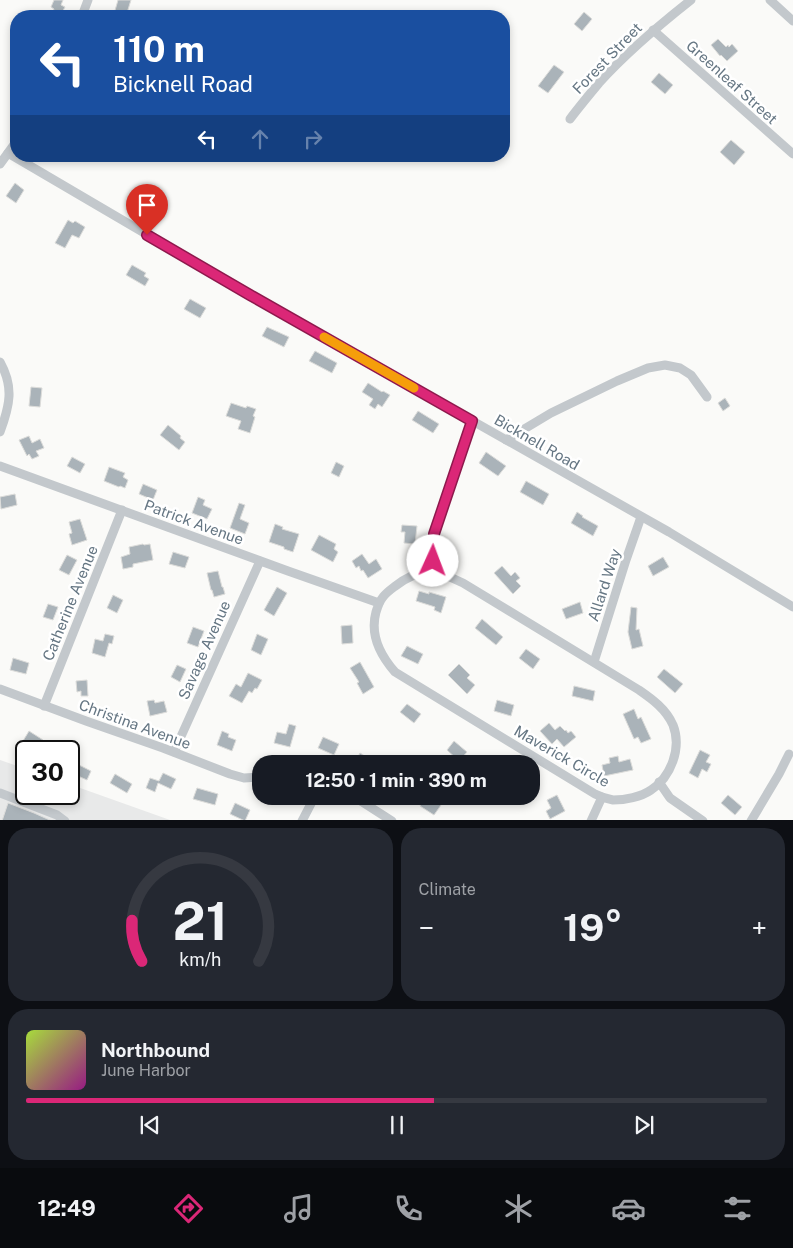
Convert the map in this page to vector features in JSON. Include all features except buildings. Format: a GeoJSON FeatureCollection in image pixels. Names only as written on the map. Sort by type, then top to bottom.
{"type":"FeatureCollection","features":[{"type":"Feature","properties":{"kind":"street","name":"Forest Street"},"geometry":{"type":"LineString","coordinates":[[570,119],[598,84],[653,30],[691,0]]}},
{"type":"Feature","properties":{"kind":"street"},"geometry":{"type":"LineString","coordinates":[[770,0],[793,21]]}},
{"type":"Feature","properties":{"kind":"street","name":"Greenleaf Street"},"geometry":{"type":"LineString","coordinates":[[653,30],[793,154]]}},
{"type":"Feature","properties":{"kind":"street"},"geometry":{"type":"LineString","coordinates":[[0,164],[10,150]]}},
{"type":"Feature","properties":{"kind":"street","name":"Bicknell Road"},"geometry":{"type":"LineString","coordinates":[[23,162],[250,295],[642,517],[793,607]]}},
{"type":"Feature","properties":{"kind":"street"},"geometry":{"type":"LineString","coordinates":[[0,362],[10,388],[8,410],[0,432]]}},
{"type":"Feature","properties":{"kind":"street"},"geometry":{"type":"LineString","coordinates":[[506,440],[551,413],[648,368],[665,365],[680,368],[691,375],[707,397]]}},
{"type":"Feature","properties":{"kind":"street"},"geometry":{"type":"LineString","coordinates":[[379,603],[383,596],[399,583],[420,573],[433,571],[434,534],[472,421]]}},
{"type":"Feature","properties":{"kind":"street","name":"Patrick Avenue"},"geometry":{"type":"LineString","coordinates":[[0,466],[379,603]]}},
{"type":"Feature","properties":{"kind":"street","name":"Catherine Avenue"},"geometry":{"type":"LineString","coordinates":[[44,706],[122,510]]}},
{"type":"Feature","properties":{"kind":"street","name":"Allard Way"},"geometry":{"type":"LineString","coordinates":[[594,662],[626,560],[642,517]]}},
{"type":"Feature","properties":{"kind":"street","name":"Savage Avenue"},"geometry":{"type":"LineString","coordinates":[[174,752],[260,560]]}},
{"type":"Feature","properties":{"kind":"street","name":"Maverick Circle"},"geometry":{"type":"LineString","coordinates":[[379,603],[375,623],[376,641],[383,657],[395,672],[578,785],[602,797],[613,800],[649,792],[668,772],[674,756],[676,739],[673,724],[662,708],[650,698],[594,662],[463,583],[433,571]]}},
{"type":"Feature","properties":{"kind":"street","name":"Christina Avenue"},"geometry":{"type":"LineString","coordinates":[[0,689],[230,774],[244,778],[252,778]]}},
{"type":"Feature","properties":{"kind":"street"},"geometry":{"type":"LineString","coordinates":[[751,820],[789,754]]}},
{"type":"Feature","properties":{"kind":"street"},"geometry":{"type":"LineString","coordinates":[[659,782],[670,798],[703,820]]}},
{"type":"Feature","properties":{"kind":"street"},"geometry":{"type":"LineString","coordinates":[[0,793],[66,820]]}},
{"type":"Feature","properties":{"kind":"street"},"geometry":{"type":"LineString","coordinates":[[592,820],[602,797]]}},
{"type":"Feature","properties":{"kind":"street"},"geometry":{"type":"LineString","coordinates":[[302,820],[310,805]]}},
{"type":"Feature","properties":{"kind":"street"},"geometry":{"type":"LineString","coordinates":[[367,805],[392,820]]}},
{"type":"Feature","properties":{"kind":"shaded area"},"geometry":{"type":"Polygon","coordinates":[[[0,760],[15,765],[15,805],[80,805],[80,788],[170,820],[0,820],[0,760]]]}},
{"type":"Feature","properties":{"kind":"slow traffic"},"geometry":{"type":"LineString","coordinates":[[324,337],[414,388]]}},
{"type":"Feature","properties":{"kind":"route"},"geometry":{"type":"LineString","coordinates":[[147,235],[472,421],[434,534],[433,561]]}}]}
